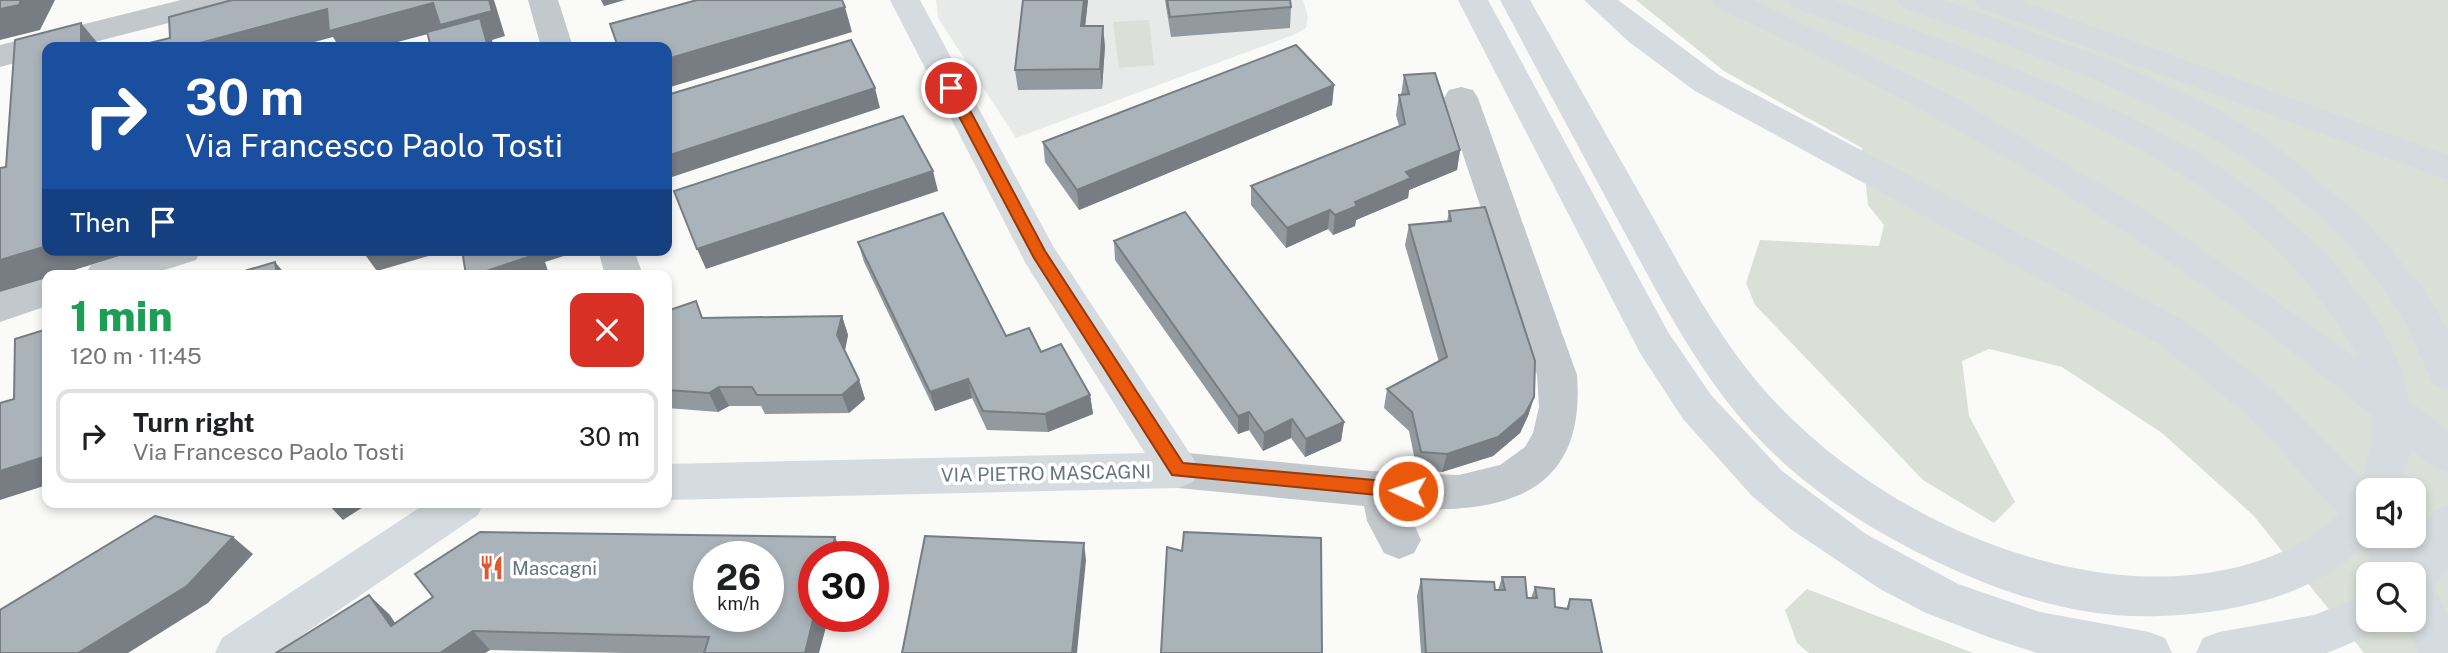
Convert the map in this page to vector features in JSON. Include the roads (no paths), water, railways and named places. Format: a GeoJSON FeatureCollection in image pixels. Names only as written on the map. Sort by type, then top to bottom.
{"type":"FeatureCollection","features":[{"type":"Feature","properties":{"kind":"main road"},"geometry":{"type":"LineString","coordinates":[[905,0],[1039,254],[1178,470]]}},
{"type":"Feature","properties":{"kind":"main road"},"geometry":{"type":"LineString","coordinates":[[1474,0],[1669,369],[1698,408],[1753,468],[1814,522],[1855,551],[1941,598],[2040,633],[2149,653]]}},
{"type":"Feature","properties":{"kind":"main road"},"geometry":{"type":"LineString","coordinates":[[1515,0],[1699,335],[1739,390],[1795,448],[1916,532],[2006,572],[2094,593],[2185,597],[2283,575],[2316,558],[2342,539],[2356,523]]}},
{"type":"Feature","properties":{"kind":"main road"},"geometry":{"type":"LineString","coordinates":[[1599,0],[1640,35],[1707,83],[2068,274],[2173,333],[2261,403],[2339,482],[2356,504]]}},
{"type":"Feature","properties":{"kind":"main road"},"geometry":{"type":"LineString","coordinates":[[1726,0],[1877,68],[2000,135],[2092,191],[2281,321],[2448,455]]}},
{"type":"Feature","properties":{"kind":"main road"},"geometry":{"type":"LineString","coordinates":[[1804,0],[2111,122],[2172,154],[2245,202],[2286,235],[2339,292],[2373,345],[2386,379],[2393,437],[2389,466],[2384,478]]}},
{"type":"Feature","properties":{"kind":"main road"},"geometry":{"type":"LineString","coordinates":[[1913,0],[2155,93],[2208,118],[2249,144],[2329,206],[2366,242],[2413,302],[2448,374]]}},
{"type":"Feature","properties":{"kind":"main road"},"geometry":{"type":"LineString","coordinates":[[1989,0],[2275,102],[2448,168]]}},
{"type":"Feature","properties":{"kind":"main road","name":"VIA PIETRO MASCAGNI"},"geometry":{"type":"LineString","coordinates":[[672,482],[1178,470]]}},
{"type":"Feature","properties":{"kind":"main road"},"geometry":{"type":"LineString","coordinates":[[238,653],[454,508]]}},
{"type":"Feature","properties":{"kind":"main road"},"geometry":{"type":"LineString","coordinates":[[2426,563],[2436,551],[2448,524]]}},
{"type":"Feature","properties":{"kind":"main road"},"geometry":{"type":"LineString","coordinates":[[2219,653],[2271,648],[2312,638],[2356,619]]}},
{"type":"Feature","properties":{"kind":"main road"},"geometry":{"type":"LineString","coordinates":[[2426,619],[2441,653]]}},
{"type":"Feature","properties":{"kind":"street"},"geometry":{"type":"LineString","coordinates":[[0,56],[110,13],[220,0]]}},
{"type":"Feature","properties":{"kind":"street"},"geometry":{"type":"LineString","coordinates":[[543,0],[556,42]]}},
{"type":"Feature","properties":{"kind":"street","name":"VIA PIETRO MASCAGNI"},"geometry":{"type":"LineString","coordinates":[[1178,470],[1383,490],[1459,493],[1511,480],[1540,459],[1553,434],[1559,407],[1558,375],[1461,99]]}},
{"type":"Feature","properties":{"kind":"street"},"geometry":{"type":"LineString","coordinates":[[120,270],[164,256]]}},
{"type":"Feature","properties":{"kind":"street"},"geometry":{"type":"LineString","coordinates":[[0,307],[42,294]]}},
{"type":"Feature","properties":{"kind":"street"},"geometry":{"type":"LineString","coordinates":[[1383,490],[1388,521],[1399,540]]}},
{"type":"Feature","properties":{"kind":"place","name":"Mascagni"},"geometry":{"type":"Point","coordinates":[492,568]}}]}
